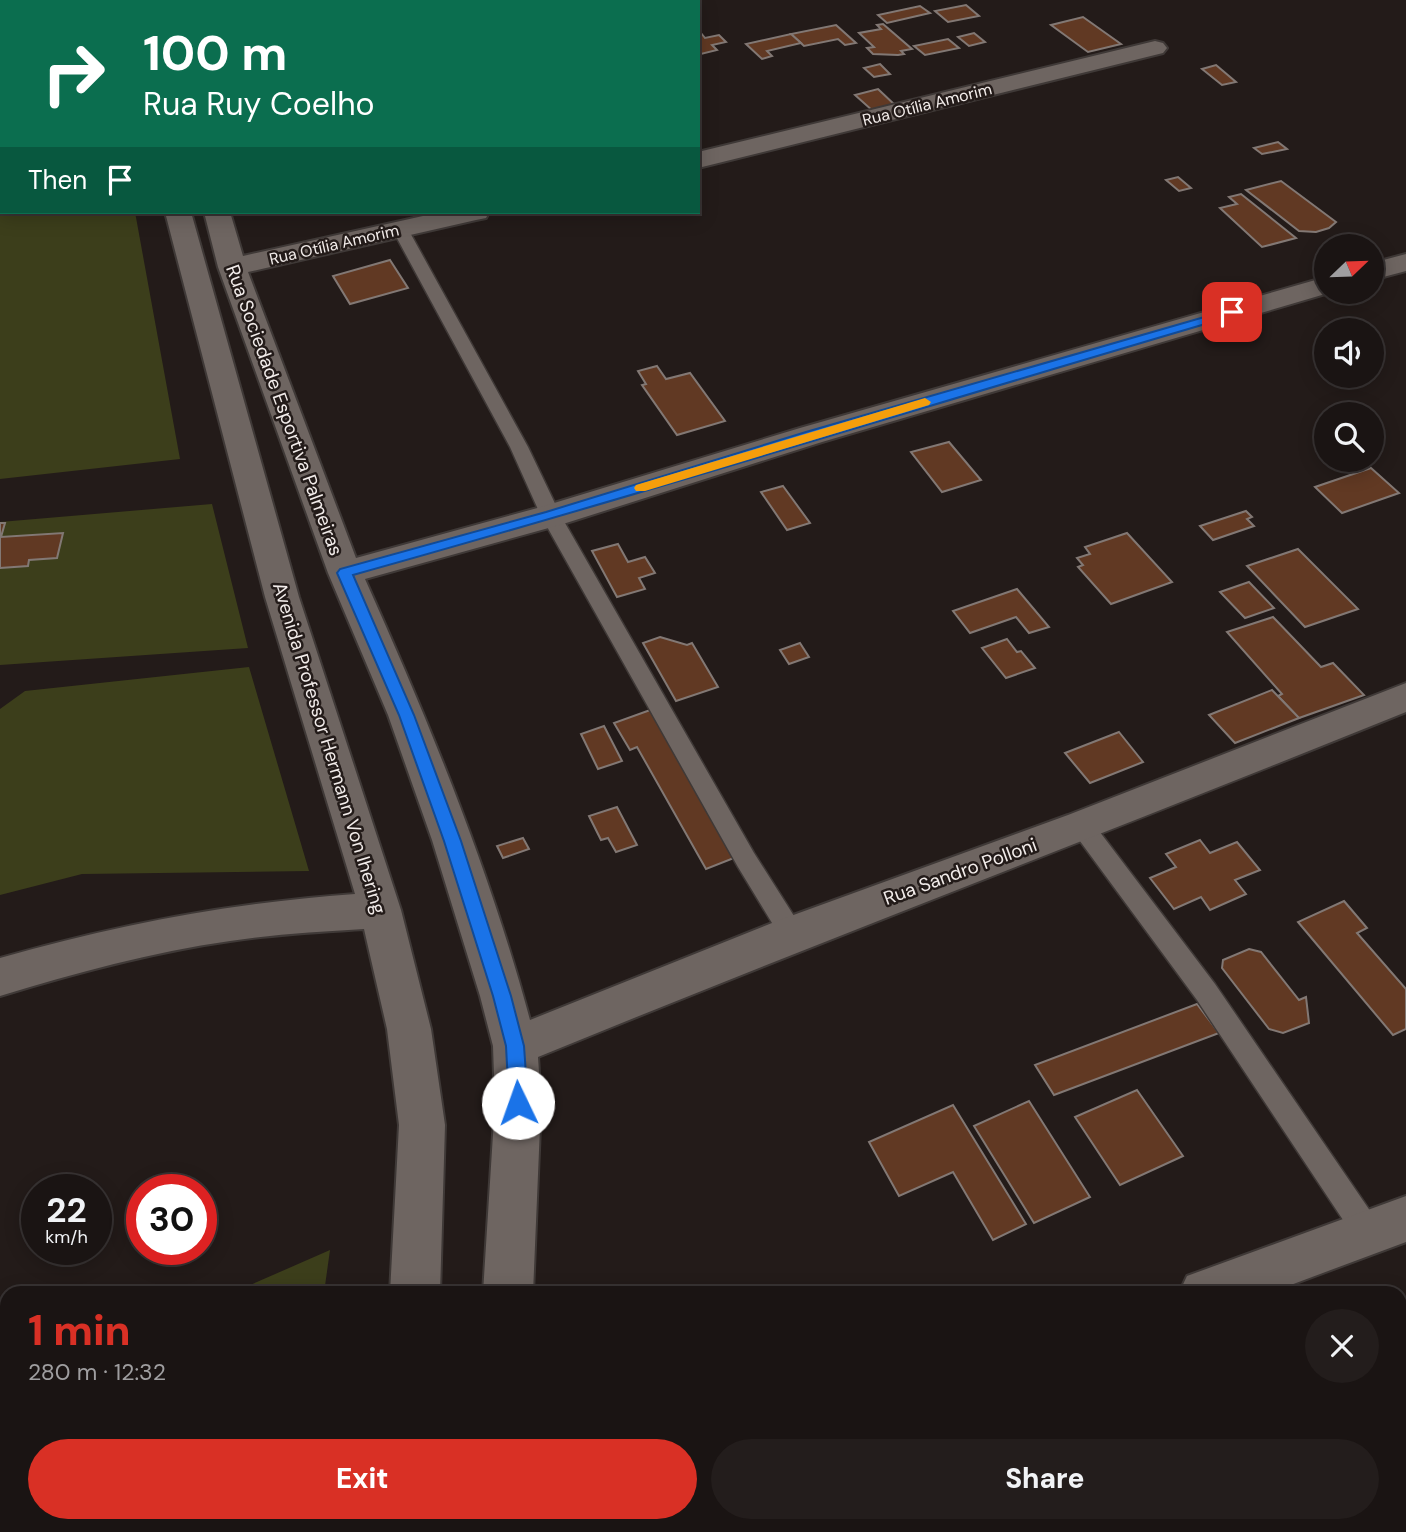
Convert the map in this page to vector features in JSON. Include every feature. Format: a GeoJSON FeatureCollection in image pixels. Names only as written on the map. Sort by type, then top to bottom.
{"type":"FeatureCollection","features":[{"type":"Feature","properties":{"kind":"street","name":"Rua Otília Amorim"},"geometry":{"type":"LineString","coordinates":[[700,160],[1155,48]]}},
{"type":"Feature","properties":{"kind":"street","name":"Avenida Professor Hermann Von Ihering"},"geometry":{"type":"LineString","coordinates":[[179,214],[282,597],[380,910],[409,1029],[422,1125],[415,1286]]}},
{"type":"Feature","properties":{"kind":"street","name":"Rua Sociedade Esportiva Palmeiras"},"geometry":{"type":"LineString","coordinates":[[218,214],[232,267],[345,573],[407,715],[453,841],[502,996],[515,1046],[518,1103],[508,1286]]}},
{"type":"Feature","properties":{"kind":"street","name":"Rua Otília Amorim"},"geometry":{"type":"LineString","coordinates":[[232,267],[467,214]]}},
{"type":"Feature","properties":{"kind":"street"},"geometry":{"type":"LineString","coordinates":[[1384,268],[1406,262]]}},
{"type":"Feature","properties":{"kind":"street"},"geometry":{"type":"LineString","coordinates":[[345,573],[551,516],[837,428],[1314,289]]}},
{"type":"Feature","properties":{"kind":"street","name":"Rua Sandro Polloni"},"geometry":{"type":"LineString","coordinates":[[515,1046],[792,934],[1082,826],[1406,696]]}},
{"type":"Feature","properties":{"kind":"street"},"geometry":{"type":"LineString","coordinates":[[0,977],[83,952],[172,933],[262,919],[380,910]]}},
{"type":"Feature","properties":{"kind":"street"},"geometry":{"type":"LineString","coordinates":[[1223,1286],[1386,1225]]}},
{"type":"Feature","properties":{"kind":"lane"},"geometry":{"type":"LineString","coordinates":[[400,229],[513,435],[551,516],[746,860],[792,934]]}},
{"type":"Feature","properties":{"kind":"lane"},"geometry":{"type":"LineString","coordinates":[[1082,826],[1386,1225]]}},
{"type":"Feature","properties":{"kind":"green space"},"geometry":{"type":"Polygon","coordinates":[[[0,214],[135,214],[180,459],[0,479],[0,214]]]}},
{"type":"Feature","properties":{"kind":"green space"},"geometry":{"type":"Polygon","coordinates":[[[212,504],[248,648],[0,665],[0,522],[212,504]]]}},
{"type":"Feature","properties":{"kind":"green space"},"geometry":{"type":"Polygon","coordinates":[[[249,667],[309,871],[82,874],[0,895],[0,709],[25,691],[249,667]]]}},
{"type":"Feature","properties":{"kind":"green space"},"geometry":{"type":"Polygon","coordinates":[[[330,1250],[325,1286],[248,1286],[330,1250]]]}},
{"type":"Feature","properties":{"kind":"building"},"geometry":{"type":"Polygon","coordinates":[[[966,5],[979,16],[948,22],[935,11],[966,5]]]}},
{"type":"Feature","properties":{"kind":"building"},"geometry":{"type":"Polygon","coordinates":[[[920,6],[930,13],[887,23],[878,15],[920,6]]]}},
{"type":"Feature","properties":{"kind":"building"},"geometry":{"type":"Polygon","coordinates":[[[1083,17],[1121,44],[1088,52],[1051,25],[1083,17]]]}},
{"type":"Feature","properties":{"kind":"building"},"geometry":{"type":"Polygon","coordinates":[[[883,24],[912,49],[901,51],[904,54],[898,55],[873,54],[867,48],[874,47],[859,33],[881,29],[877,25],[883,24]]]}},
{"type":"Feature","properties":{"kind":"building"},"geometry":{"type":"Polygon","coordinates":[[[836,25],[856,43],[845,45],[838,39],[804,46],[791,34],[836,25]]]}},
{"type":"Feature","properties":{"kind":"building"},"geometry":{"type":"Polygon","coordinates":[[[700,33],[705,38],[719,35],[726,42],[712,45],[717,50],[701,54],[700,33]]]}},
{"type":"Feature","properties":{"kind":"building"},"geometry":{"type":"Polygon","coordinates":[[[974,33],[985,42],[969,46],[958,37],[974,33]]]}},
{"type":"Feature","properties":{"kind":"building"},"geometry":{"type":"Polygon","coordinates":[[[791,34],[801,43],[767,51],[772,56],[762,59],[746,44],[791,34]]]}},
{"type":"Feature","properties":{"kind":"building"},"geometry":{"type":"Polygon","coordinates":[[[948,39],[959,48],[925,55],[914,46],[948,39]]]}},
{"type":"Feature","properties":{"kind":"building"},"geometry":{"type":"Polygon","coordinates":[[[880,64],[890,74],[874,77],[864,68],[880,64]]]}},
{"type":"Feature","properties":{"kind":"building"},"geometry":{"type":"Polygon","coordinates":[[[1216,65],[1236,82],[1222,85],[1202,69],[1216,65]]]}},
{"type":"Feature","properties":{"kind":"building"},"geometry":{"type":"Polygon","coordinates":[[[878,89],[897,107],[874,112],[855,95],[878,89]]]}},
{"type":"Feature","properties":{"kind":"building"},"geometry":{"type":"Polygon","coordinates":[[[1278,142],[1287,149],[1262,154],[1254,148],[1278,142]]]}},
{"type":"Feature","properties":{"kind":"building"},"geometry":{"type":"Polygon","coordinates":[[[1178,177],[1191,188],[1179,191],[1166,180],[1178,177]]]}},
{"type":"Feature","properties":{"kind":"building"},"geometry":{"type":"Polygon","coordinates":[[[1281,181],[1336,222],[1329,228],[1316,232],[1299,231],[1246,190],[1281,181]]]}},
{"type":"Feature","properties":{"kind":"building"},"geometry":{"type":"Polygon","coordinates":[[[1241,194],[1296,238],[1262,247],[1220,208],[1237,204],[1229,197],[1241,194]]]}},
{"type":"Feature","properties":{"kind":"building"},"geometry":{"type":"Polygon","coordinates":[[[390,260],[408,288],[350,304],[333,276],[390,260]]]}},
{"type":"Feature","properties":{"kind":"building"},"geometry":{"type":"Polygon","coordinates":[[[657,366],[666,379],[690,373],[725,421],[677,435],[642,385],[646,384],[638,371],[657,366]]]}},
{"type":"Feature","properties":{"kind":"building"},"geometry":{"type":"Polygon","coordinates":[[[949,442],[981,480],[942,492],[911,452],[949,442]]]}},
{"type":"Feature","properties":{"kind":"building"},"geometry":{"type":"Polygon","coordinates":[[[1359,472],[1375,472],[1399,493],[1342,513],[1315,487],[1359,472]]]}},
{"type":"Feature","properties":{"kind":"building"},"geometry":{"type":"Polygon","coordinates":[[[783,486],[810,523],[787,530],[761,492],[783,486]]]}},
{"type":"Feature","properties":{"kind":"building"},"geometry":{"type":"Polygon","coordinates":[[[1246,511],[1252,517],[1247,519],[1254,526],[1213,540],[1200,526],[1246,511]]]}},
{"type":"Feature","properties":{"kind":"building"},"geometry":{"type":"Polygon","coordinates":[[[0,523],[5,523],[1,537],[63,533],[57,558],[29,560],[28,566],[0,568],[0,523]]]}},
{"type":"Feature","properties":{"kind":"building"},"geometry":{"type":"Polygon","coordinates":[[[1127,533],[1172,582],[1111,604],[1078,567],[1083,565],[1077,558],[1090,554],[1085,547],[1127,533]]]}},
{"type":"Feature","properties":{"kind":"building"},"geometry":{"type":"Polygon","coordinates":[[[618,544],[628,562],[645,557],[655,573],[639,578],[645,589],[617,597],[592,551],[618,544]]]}},
{"type":"Feature","properties":{"kind":"building"},"geometry":{"type":"Polygon","coordinates":[[[1298,549],[1358,609],[1305,627],[1247,566],[1298,549]]]}},
{"type":"Feature","properties":{"kind":"building"},"geometry":{"type":"Polygon","coordinates":[[[1249,582],[1274,608],[1245,618],[1220,592],[1249,582]]]}},
{"type":"Feature","properties":{"kind":"building"},"geometry":{"type":"Polygon","coordinates":[[[1017,589],[1049,627],[1029,633],[1016,617],[970,633],[953,611],[1017,589]]]}},
{"type":"Feature","properties":{"kind":"building"},"geometry":{"type":"Polygon","coordinates":[[[1273,617],[1321,667],[1333,663],[1364,695],[1299,718],[1278,696],[1282,694],[1227,632],[1273,617]]]}},
{"type":"Feature","properties":{"kind":"building"},"geometry":{"type":"Polygon","coordinates":[[[660,637],[687,645],[692,643],[718,687],[676,701],[643,643],[660,637]]]}},
{"type":"Feature","properties":{"kind":"building"},"geometry":{"type":"Polygon","coordinates":[[[1007,639],[1035,668],[1006,678],[982,648],[1007,639]]]}},
{"type":"Feature","properties":{"kind":"building"},"geometry":{"type":"Polygon","coordinates":[[[800,643],[809,657],[789,664],[780,650],[800,643]]]}},
{"type":"Feature","properties":{"kind":"building"},"geometry":{"type":"Polygon","coordinates":[[[1272,690],[1299,718],[1235,743],[1209,715],[1272,690]]]}},
{"type":"Feature","properties":{"kind":"building"},"geometry":{"type":"Polygon","coordinates":[[[653,709],[739,856],[706,869],[637,747],[630,750],[614,723],[653,709]]]}},
{"type":"Feature","properties":{"kind":"building"},"geometry":{"type":"Polygon","coordinates":[[[604,726],[622,761],[598,769],[581,734],[604,726]]]}},
{"type":"Feature","properties":{"kind":"building"},"geometry":{"type":"Polygon","coordinates":[[[1119,732],[1143,762],[1090,783],[1065,753],[1119,732]]]}},
{"type":"Feature","properties":{"kind":"building"},"geometry":{"type":"Polygon","coordinates":[[[617,807],[637,845],[616,852],[608,838],[601,840],[589,816],[617,807]]]}},
{"type":"Feature","properties":{"kind":"building"},"geometry":{"type":"Polygon","coordinates":[[[523,838],[529,849],[503,858],[497,846],[523,838]]]}},
{"type":"Feature","properties":{"kind":"building"},"geometry":{"type":"Polygon","coordinates":[[[1200,840],[1210,853],[1237,842],[1260,870],[1235,880],[1246,894],[1210,910],[1201,897],[1174,909],[1150,878],[1176,867],[1166,854],[1200,840]]]}},
{"type":"Feature","properties":{"kind":"building"},"geometry":{"type":"Polygon","coordinates":[[[1344,901],[1367,928],[1357,933],[1406,989],[1406,1029],[1393,1035],[1298,922],[1344,901]]]}},
{"type":"Feature","properties":{"kind":"building"},"geometry":{"type":"Polygon","coordinates":[[[1249,949],[1261,952],[1299,1000],[1306,997],[1309,1023],[1283,1033],[1269,1029],[1222,968],[1223,960],[1249,949]]]}},
{"type":"Feature","properties":{"kind":"building"},"geometry":{"type":"Polygon","coordinates":[[[1197,1004],[1219,1033],[1054,1095],[1035,1065],[1197,1004]]]}},
{"type":"Feature","properties":{"kind":"building"},"geometry":{"type":"Polygon","coordinates":[[[1137,1090],[1183,1156],[1120,1185],[1075,1117],[1137,1090]]]}},
{"type":"Feature","properties":{"kind":"building"},"geometry":{"type":"Polygon","coordinates":[[[1029,1101],[1090,1197],[1034,1223],[974,1126],[1029,1101]]]}},
{"type":"Feature","properties":{"kind":"building"},"geometry":{"type":"Polygon","coordinates":[[[953,1105],[1026,1224],[993,1240],[953,1172],[899,1196],[869,1142],[953,1105]]]}},
{"type":"Feature","properties":{"kind":"slow traffic"},"geometry":{"type":"LineString","coordinates":[[640,488],[925,402]]}},
{"type":"Feature","properties":{"kind":"route"},"geometry":{"type":"LineString","coordinates":[[518,1103],[515,1046],[453,841],[407,715],[345,573],[551,516],[811,435],[1232,312]]}}]}
